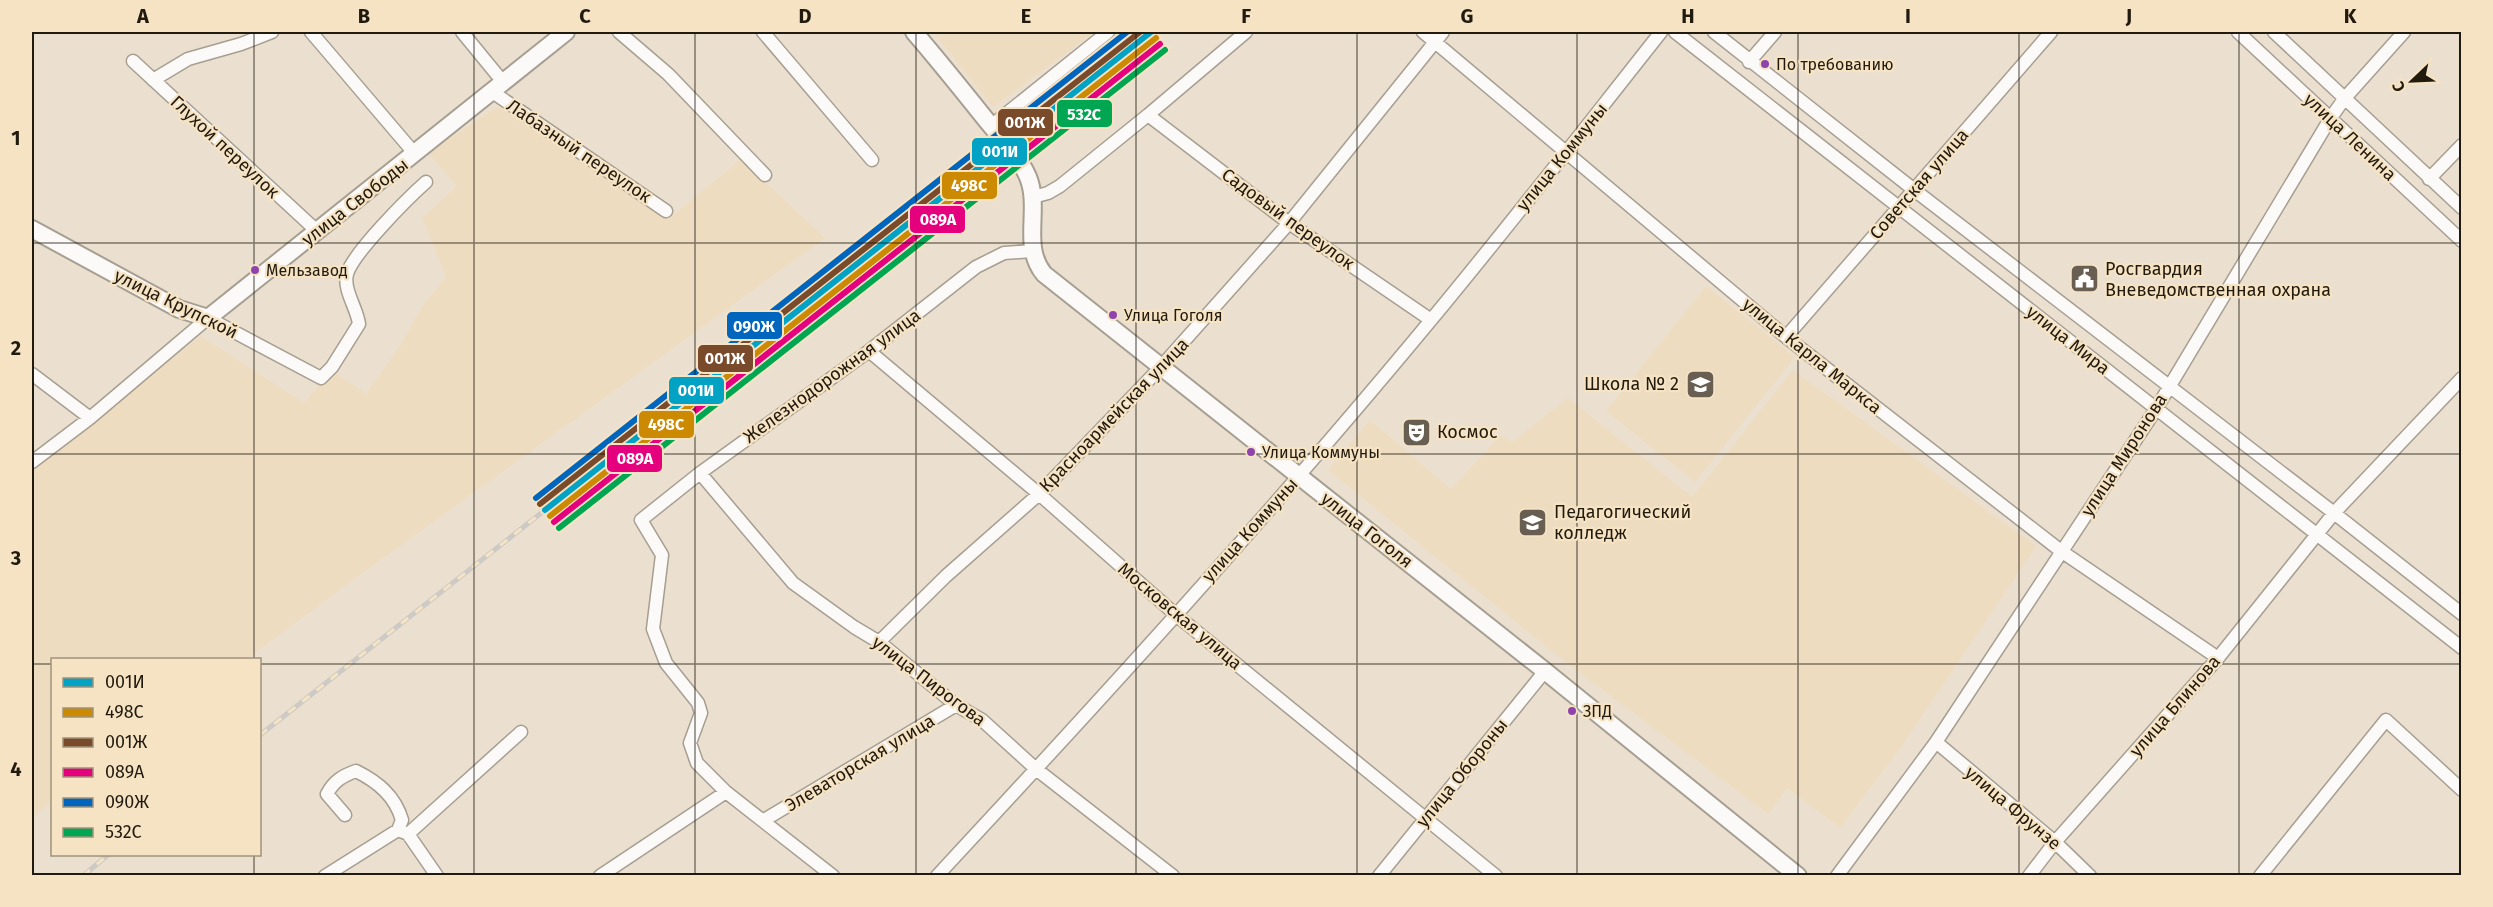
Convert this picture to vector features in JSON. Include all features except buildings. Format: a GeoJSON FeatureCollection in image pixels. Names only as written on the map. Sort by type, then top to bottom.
{"type":"FeatureCollection","features":[{"type":"Feature","properties":{"kind":"main road","name":"улица Свободы"},"geometry":{"type":"LineString","coordinates":[[208,318],[566,32]]}},
{"type":"Feature","properties":{"kind":"main road"},"geometry":{"type":"LineString","coordinates":[[914,32],[1006,145],[1026,174],[1033,197],[1032,251]]}},
{"type":"Feature","properties":{"kind":"main road","name":"улица Крупской"},"geometry":{"type":"LineString","coordinates":[[32,229],[179,309],[208,318]]}},
{"type":"Feature","properties":{"kind":"main road","name":"улица Гоголя"},"geometry":{"type":"LineString","coordinates":[[1032,251],[1037,266],[1044,274],[1545,671],[1798,876]]}},
{"type":"Feature","properties":{"kind":"street"},"geometry":{"type":"LineString","coordinates":[[153,80],[188,59],[241,44],[272,32]]}},
{"type":"Feature","properties":{"kind":"street"},"geometry":{"type":"LineString","coordinates":[[311,32],[415,154]]}},
{"type":"Feature","properties":{"kind":"street","name":"Лабазный переулок"},"geometry":{"type":"LineString","coordinates":[[462,32],[497,87],[666,211]]}},
{"type":"Feature","properties":{"kind":"street"},"geometry":{"type":"LineString","coordinates":[[619,32],[668,74],[765,175]]}},
{"type":"Feature","properties":{"kind":"street"},"geometry":{"type":"LineString","coordinates":[[763,32],[872,160]]}},
{"type":"Feature","properties":{"kind":"street"},"geometry":{"type":"LineString","coordinates":[[991,126],[1108,32]]}},
{"type":"Feature","properties":{"kind":"street"},"geometry":{"type":"LineString","coordinates":[[1033,197],[1048,193],[1060,186],[1246,32]]}},
{"type":"Feature","properties":{"kind":"street","name":"улица Карла Маркса"},"geometry":{"type":"LineString","coordinates":[[1423,32],[1439,36],[1566,152],[1786,337],[2061,551],[2218,658]]}},
{"type":"Feature","properties":{"kind":"street","name":"улица Коммуны"},"geometry":{"type":"LineString","coordinates":[[937,876],[1036,769],[1298,476],[1431,320],[1661,32]]}},
{"type":"Feature","properties":{"kind":"street","name":"улица Мира"},"geometry":{"type":"LineString","coordinates":[[1675,32],[2462,648]]}},
{"type":"Feature","properties":{"kind":"street","name":"улица Мира"},"geometry":{"type":"LineString","coordinates":[[1714,32],[1749,62],[2462,614]]}},
{"type":"Feature","properties":{"kind":"street"},"geometry":{"type":"LineString","coordinates":[[1749,62],[1775,32]]}},
{"type":"Feature","properties":{"kind":"street","name":"Советская улица"},"geometry":{"type":"LineString","coordinates":[[1786,337],[2051,32]]}},
{"type":"Feature","properties":{"kind":"street","name":"улица Ленина"},"geometry":{"type":"LineString","coordinates":[[2238,32],[2462,241]]}},
{"type":"Feature","properties":{"kind":"street","name":"улица Ленина"},"geometry":{"type":"LineString","coordinates":[[2274,32],[2462,208]]}},
{"type":"Feature","properties":{"kind":"street","name":"улица Миронова"},"geometry":{"type":"LineString","coordinates":[[1837,876],[1936,742],[2156,408],[2330,119],[2344,99],[2404,32]]}},
{"type":"Feature","properties":{"kind":"street","name":"Красноармейская улица"},"geometry":{"type":"LineString","coordinates":[[879,642],[946,576],[1039,494],[1160,368],[1289,223],[1439,36]]}},
{"type":"Feature","properties":{"kind":"street","name":"Глухой переулок"},"geometry":{"type":"LineString","coordinates":[[133,61],[318,232]]}},
{"type":"Feature","properties":{"kind":"street","name":"Садовый переулок"},"geometry":{"type":"LineString","coordinates":[[1148,115],[1289,223],[1431,320]]}},
{"type":"Feature","properties":{"kind":"street"},"geometry":{"type":"LineString","coordinates":[[2429,179],[2462,145]]}},
{"type":"Feature","properties":{"kind":"street","name":"улица Крупской"},"geometry":{"type":"LineString","coordinates":[[208,318],[321,378],[332,367],[359,324],[347,287],[347,274],[400,206],[426,182]]}},
{"type":"Feature","properties":{"kind":"street","name":"Железнодорожная улица"},"geometry":{"type":"LineString","coordinates":[[726,792],[697,763],[690,743],[701,712],[698,703],[666,663],[653,629],[662,555],[641,520],[699,473],[869,351],[976,267],[1004,253],[1032,251]]}},
{"type":"Feature","properties":{"kind":"street","name":"улица Свободы"},"geometry":{"type":"LineString","coordinates":[[32,462],[90,418],[208,318]]}},
{"type":"Feature","properties":{"kind":"street","name":"Московская улица"},"geometry":{"type":"LineString","coordinates":[[869,351],[1039,494],[1175,614],[1496,876]]}},
{"type":"Feature","properties":{"kind":"street"},"geometry":{"type":"LineString","coordinates":[[32,374],[90,418]]}},
{"type":"Feature","properties":{"kind":"street"},"geometry":{"type":"LineString","coordinates":[[2334,513],[2462,378]]}},
{"type":"Feature","properties":{"kind":"street","name":"улица Пирогова"},"geometry":{"type":"LineString","coordinates":[[699,473],[793,583],[879,642],[956,705],[982,720],[1036,769],[1173,876]]}},
{"type":"Feature","properties":{"kind":"street","name":"улица Блинова"},"geometry":{"type":"LineString","coordinates":[[2029,876],[2055,842],[2218,658],[2334,513]]}},
{"type":"Feature","properties":{"kind":"street","name":"улица Обороны"},"geometry":{"type":"LineString","coordinates":[[1379,876],[1545,671]]}},
{"type":"Feature","properties":{"kind":"street","name":"Элеваторская улица"},"geometry":{"type":"LineString","coordinates":[[764,820],[956,705]]}},
{"type":"Feature","properties":{"kind":"street"},"geometry":{"type":"LineString","coordinates":[[2260,876],[2386,720],[2462,790]]}},
{"type":"Feature","properties":{"kind":"street"},"geometry":{"type":"LineString","coordinates":[[325,876],[403,832],[521,732]]}},
{"type":"Feature","properties":{"kind":"street","name":"улица Фрунзе"},"geometry":{"type":"LineString","coordinates":[[1936,742],[2055,842],[2090,876]]}},
{"type":"Feature","properties":{"kind":"street"},"geometry":{"type":"LineString","coordinates":[[345,815],[327,794],[332,784],[342,776],[356,771],[375,780],[390,795],[399,810],[403,832],[436,876]]}},
{"type":"Feature","properties":{"kind":"street"},"geometry":{"type":"LineString","coordinates":[[600,876],[726,792],[834,876]]}},
{"type":"Feature","properties":{"kind":"shaded area"},"geometry":{"type":"Polygon","coordinates":[[[933,32],[1095,32],[993,107],[933,32]]]}},
{"type":"Feature","properties":{"kind":"shaded area"},"geometry":{"type":"Polygon","coordinates":[[[497,107],[525,117],[671,217],[741,159],[825,238],[248,658],[51,658],[51,803],[32,817],[32,467],[201,336],[304,403],[332,370],[366,394],[400,346],[421,308],[446,277],[422,218],[457,186],[428,153],[497,107]]]}},
{"type":"Feature","properties":{"kind":"shaded area","name":"Школа № 2"},"geometry":{"type":"Polygon","coordinates":[[[1706,286],[1795,357],[1695,482],[1606,411],[1706,286]]]}},
{"type":"Feature","properties":{"kind":"shaded area"},"geometry":{"type":"Polygon","coordinates":[[[1793,370],[2036,546],[1904,743],[1840,828],[1787,788],[1768,814],[1564,661],[1328,470],[1370,420],[1451,489],[1500,436],[1512,442],[1568,398],[1692,497],[1793,370]]]}},
{"type":"Feature","properties":{"kind":"railway"},"geometry":{"type":"LineString","coordinates":[[261,734],[545,510]]}},
{"type":"Feature","properties":{"kind":"railway"},"geometry":{"type":"LineString","coordinates":[[83,876],[107,856]]}},
{"type":"Feature","properties":{"kind":"transit line","name":"090Ж"},"geometry":{"type":"LineString","coordinates":[[536,498],[1127,32]]}},
{"type":"Feature","properties":{"kind":"transit line","name":"001Ж"},"geometry":{"type":"LineString","coordinates":[[540,504],[1140,32]]}},
{"type":"Feature","properties":{"kind":"transit line","name":"001И"},"geometry":{"type":"LineString","coordinates":[[545,510],[1151,32]]}},
{"type":"Feature","properties":{"kind":"transit line","name":"498С"},"geometry":{"type":"LineString","coordinates":[[550,516],[1156,38]]}},
{"type":"Feature","properties":{"kind":"transit line","name":"089А"},"geometry":{"type":"LineString","coordinates":[[554,522],[1160,44]]}},
{"type":"Feature","properties":{"kind":"transit line","name":"532С"},"geometry":{"type":"LineString","coordinates":[[559,528],[1165,50]]}},
{"type":"Feature","properties":{"kind":"place","name":"По требованию"},"geometry":{"type":"Point","coordinates":[1765,64]}},
{"type":"Feature","properties":{"kind":"place","name":"Мельзавод"},"geometry":{"type":"Point","coordinates":[255,270]}},
{"type":"Feature","properties":{"kind":"place","name":"Росгвардия Вневедомственная охрана"},"geometry":{"type":"Point","coordinates":[2084,279]}},
{"type":"Feature","properties":{"kind":"place","name":"Улица Гоголя"},"geometry":{"type":"Point","coordinates":[1113,315]}},
{"type":"Feature","properties":{"kind":"place","name":"Школа № 2"},"geometry":{"type":"Point","coordinates":[1700,384]}},
{"type":"Feature","properties":{"kind":"place","name":"Космос"},"geometry":{"type":"Point","coordinates":[1416,432]}},
{"type":"Feature","properties":{"kind":"place","name":"Улица Коммуны"},"geometry":{"type":"Point","coordinates":[1251,452]}},
{"type":"Feature","properties":{"kind":"place","name":"Педагогический колледж"},"geometry":{"type":"Point","coordinates":[1533,522]}},
{"type":"Feature","properties":{"kind":"place","name":"ЗПД"},"geometry":{"type":"Point","coordinates":[1572,711]}}]}
